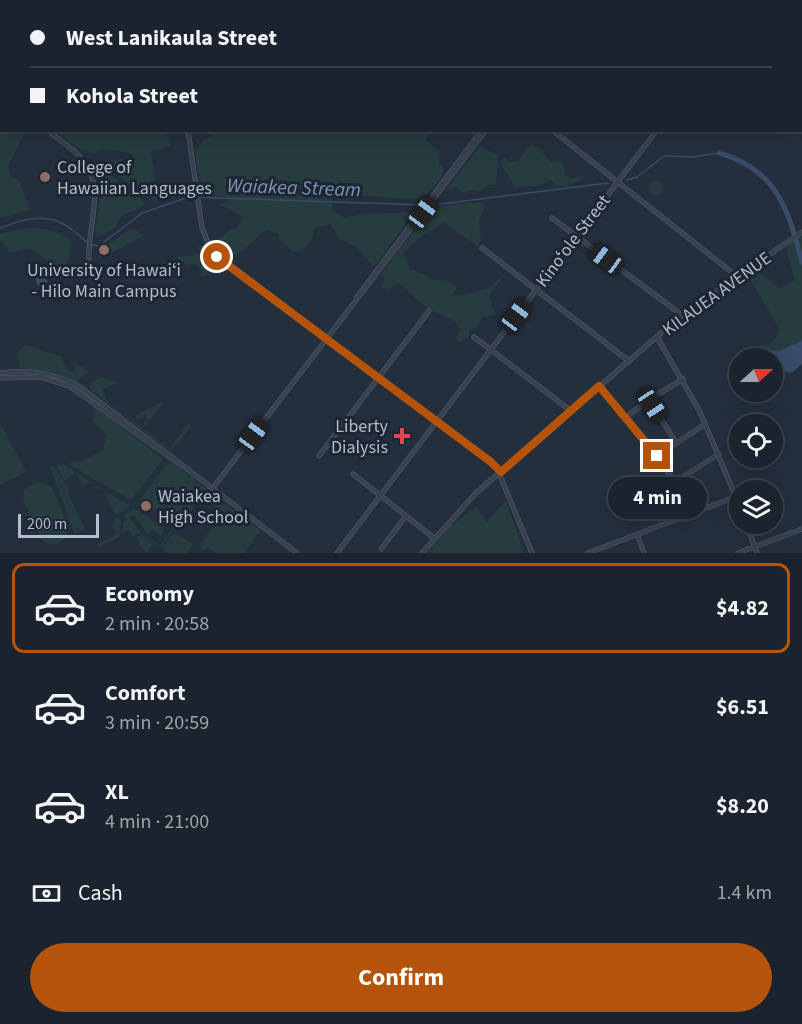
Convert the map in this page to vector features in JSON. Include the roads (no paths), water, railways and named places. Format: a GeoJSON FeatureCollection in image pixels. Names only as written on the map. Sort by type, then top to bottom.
{"type":"FeatureCollection","features":[{"type":"Feature","properties":{"kind":"street"},"geometry":{"type":"LineString","coordinates":[[50,132],[81,157],[91,171],[94,192],[88,249],[89,260]]}},
{"type":"Feature","properties":{"kind":"street"},"geometry":{"type":"LineString","coordinates":[[189,132],[204,236],[214,254],[491,462],[501,472],[532,553]]}},
{"type":"Feature","properties":{"kind":"street"},"geometry":{"type":"LineString","coordinates":[[212,489],[482,132]]}},
{"type":"Feature","properties":{"kind":"street"},"geometry":{"type":"LineString","coordinates":[[555,132],[739,278]]}},
{"type":"Feature","properties":{"kind":"street","name":"Kinoʻole Street"},"geometry":{"type":"LineString","coordinates":[[337,553],[656,132]]}},
{"type":"Feature","properties":{"kind":"street"},"geometry":{"type":"LineString","coordinates":[[552,218],[682,315]]}},
{"type":"Feature","properties":{"kind":"street","name":"KILAUEA AVENUE"},"geometry":{"type":"LineString","coordinates":[[422,553],[473,496],[682,315],[739,278],[802,232]]}},
{"type":"Feature","properties":{"kind":"street"},"geometry":{"type":"LineString","coordinates":[[482,248],[629,361]]}},
{"type":"Feature","properties":{"kind":"street"},"geometry":{"type":"LineString","coordinates":[[319,456],[429,311]]}},
{"type":"Feature","properties":{"kind":"street"},"geometry":{"type":"LineString","coordinates":[[474,337],[571,411]]}},
{"type":"Feature","properties":{"kind":"street"},"geometry":{"type":"LineString","coordinates":[[657,337],[683,379],[719,454],[729,481]]}},
{"type":"Feature","properties":{"kind":"street"},"geometry":{"type":"LineString","coordinates":[[0,373],[41,372],[71,382],[297,553]]}},
{"type":"Feature","properties":{"kind":"street"},"geometry":{"type":"LineString","coordinates":[[0,378],[41,377],[69,386],[184,467]]}},
{"type":"Feature","properties":{"kind":"street"},"geometry":{"type":"LineString","coordinates":[[625,418],[683,379]]}},
{"type":"Feature","properties":{"kind":"street"},"geometry":{"type":"LineString","coordinates":[[599,386],[698,510]]}},
{"type":"Feature","properties":{"kind":"street"},"geometry":{"type":"LineString","coordinates":[[650,401],[676,443]]}},
{"type":"Feature","properties":{"kind":"street"},"geometry":{"type":"LineString","coordinates":[[657,456],[705,424]]}},
{"type":"Feature","properties":{"kind":"street"},"geometry":{"type":"LineString","coordinates":[[675,482],[719,454]]}},
{"type":"Feature","properties":{"kind":"street"},"geometry":{"type":"LineString","coordinates":[[353,474],[434,538]]}},
{"type":"Feature","properties":{"kind":"street"},"geometry":{"type":"LineString","coordinates":[[588,553],[729,499]]}},
{"type":"Feature","properties":{"kind":"street"},"geometry":{"type":"LineString","coordinates":[[381,549],[406,516]]}},
{"type":"Feature","properties":{"kind":"street"},"geometry":{"type":"LineString","coordinates":[[738,553],[802,529]]}},
{"type":"Feature","properties":{"kind":"street"},"geometry":{"type":"LineString","coordinates":[[637,534],[644,553]]}},
{"type":"Feature","properties":{"kind":"street"},"geometry":{"type":"LineString","coordinates":[[749,534],[757,553]]}},
{"type":"Feature","properties":{"kind":"water"},"geometry":{"type":"Polygon","coordinates":[[[38,263],[48,282],[39,287],[30,268],[38,263]]]}},
{"type":"Feature","properties":{"kind":"water"},"geometry":{"type":"Polygon","coordinates":[[[802,338],[802,364],[791,373],[785,371],[783,369],[783,350],[801,341],[802,338]]]}},
{"type":"Feature","properties":{"kind":"waterway"},"geometry":{"type":"LineString","coordinates":[[627,180],[637,177],[664,156],[693,157],[719,153]]}},
{"type":"Feature","properties":{"kind":"waterway"},"geometry":{"type":"LineString","coordinates":[[719,153],[739,160],[755,170],[777,194],[791,225],[802,262]]}},
{"type":"Feature","properties":{"kind":"waterway","name":"Waiakea Stream"},"geometry":{"type":"LineString","coordinates":[[432,205],[608,183]]}},
{"type":"Feature","properties":{"kind":"waterway","name":"Waiakea Stream"},"geometry":{"type":"LineString","coordinates":[[0,228],[29,219],[48,219],[66,225],[89,243],[99,246],[142,213],[189,197],[424,205]]}},
{"type":"Feature","properties":{"kind":"place","name":"College of Hawaiian Languages"},"geometry":{"type":"Point","coordinates":[45,177]}},
{"type":"Feature","properties":{"kind":"place","name":"University of Hawaiʻi - Hilo Main Campus"},"geometry":{"type":"Point","coordinates":[104,250]}},
{"type":"Feature","properties":{"kind":"place","name":"Liberty Dialysis"},"geometry":{"type":"Point","coordinates":[402,436]}},
{"type":"Feature","properties":{"kind":"place","name":"Waiakea High School"},"geometry":{"type":"Point","coordinates":[146,506]}}]}
